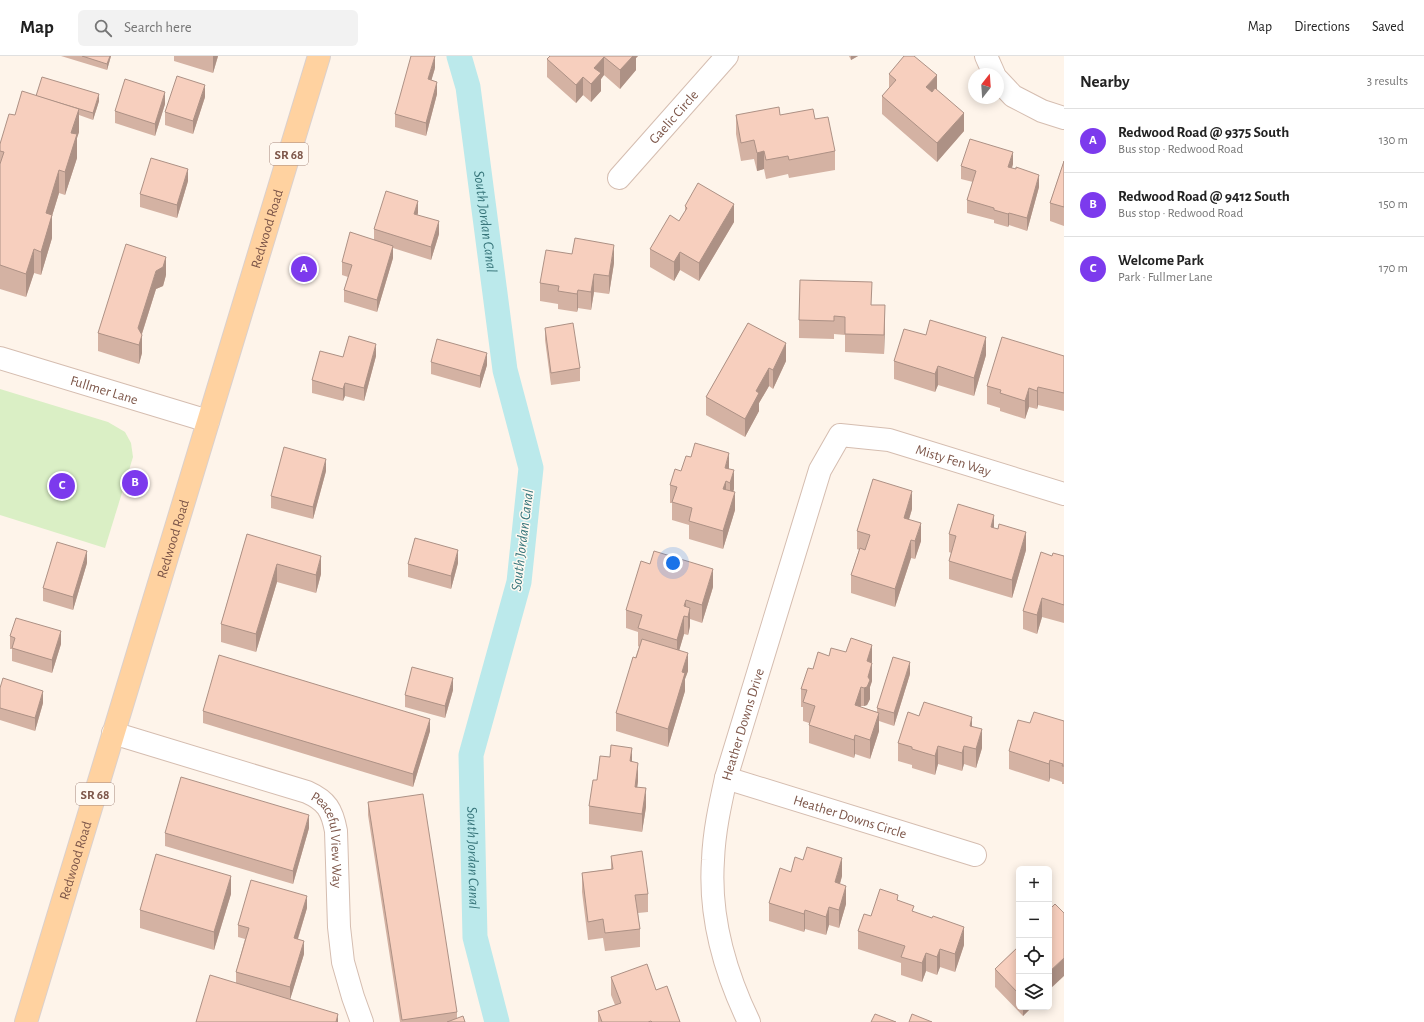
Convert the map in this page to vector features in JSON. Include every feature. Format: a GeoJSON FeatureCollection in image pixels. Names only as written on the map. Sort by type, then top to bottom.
{"type":"FeatureCollection","features":[{"type":"Feature","properties":{"kind":"main road","name":"Redwood Road"},"geometry":{"type":"LineString","coordinates":[[26,1022],[319,56]]}},
{"type":"Feature","properties":{"kind":"street","name":"Gaelic Circle"},"geometry":{"type":"LineString","coordinates":[[619,178],[727,56]]}},
{"type":"Feature","properties":{"kind":"street"},"geometry":{"type":"LineString","coordinates":[[986,56],[991,68]]}},
{"type":"Feature","properties":{"kind":"street"},"geometry":{"type":"LineString","coordinates":[[1004,86],[1013,96],[1042,111],[1064,118]]}},
{"type":"Feature","properties":{"kind":"street","name":"Fullmer Lane"},"geometry":{"type":"LineString","coordinates":[[0,358],[208,421]]}},
{"type":"Feature","properties":{"kind":"street","name":"Misty Fen Way"},"geometry":{"type":"LineString","coordinates":[[840,435],[889,440],[1064,494]]}},
{"type":"Feature","properties":{"kind":"street","name":"Heather Downs Drive"},"geometry":{"type":"LineString","coordinates":[[749,1022],[739,1001],[727,968],[718,933],[714,897],[713,853],[717,821],[726,778],[820,470],[840,435]]}},
{"type":"Feature","properties":{"kind":"street","name":"Peaceful View Way"},"geometry":{"type":"LineString","coordinates":[[113,734],[307,792],[317,796],[326,803],[334,816],[336,831],[339,926],[343,962],[362,1022]]}},
{"type":"Feature","properties":{"kind":"street","name":"Heather Downs Circle"},"geometry":{"type":"LineString","coordinates":[[726,778],[976,855]]}},
{"type":"Feature","properties":{"kind":"green space"},"geometry":{"type":"Polygon","coordinates":[[[0,389],[108,422],[125,432],[131,443],[133,457],[105,548],[0,515],[0,389]]]}},
{"type":"Feature","properties":{"kind":"building"},"geometry":{"type":"Polygon","coordinates":[[[82,56],[110,56],[107,64],[82,56]]]}},
{"type":"Feature","properties":{"kind":"building"},"geometry":{"type":"Polygon","coordinates":[[[411,56],[435,56],[428,79],[437,82],[426,123],[395,114],[411,56]]]}},
{"type":"Feature","properties":{"kind":"building"},"geometry":{"type":"Polygon","coordinates":[[[550,56],[633,56],[620,70],[604,57],[594,68],[601,73],[591,84],[583,77],[576,85],[547,59],[550,56]]]}},
{"type":"Feature","properties":{"kind":"building"},"geometry":{"type":"Polygon","coordinates":[[[904,56],[914,56],[937,75],[926,87],[932,92],[935,88],[964,113],[937,143],[882,96],[896,80],[889,74],[904,56]]]}},
{"type":"Feature","properties":{"kind":"building"},"geometry":{"type":"Polygon","coordinates":[[[177,76],[205,85],[193,121],[165,112],[177,76]]]}},
{"type":"Feature","properties":{"kind":"building"},"geometry":{"type":"Polygon","coordinates":[[[42,77],[99,94],[93,113],[36,96],[42,77]]]}},
{"type":"Feature","properties":{"kind":"building"},"geometry":{"type":"Polygon","coordinates":[[[125,79],[165,92],[155,124],[115,111],[125,79]]]}},
{"type":"Feature","properties":{"kind":"building"},"geometry":{"type":"Polygon","coordinates":[[[22,91],[79,109],[71,133],[77,134],[65,172],[59,170],[46,213],[52,215],[41,252],[34,249],[26,274],[0,265],[0,164],[4,152],[0,151],[0,144],[9,114],[15,115],[22,91]]]}},
{"type":"Feature","properties":{"kind":"building"},"geometry":{"type":"Polygon","coordinates":[[[779,107],[780,115],[813,109],[815,119],[828,117],[835,151],[789,160],[788,156],[766,160],[764,151],[757,153],[754,140],[741,143],[736,115],[779,107]]]}},
{"type":"Feature","properties":{"kind":"building"},"geometry":{"type":"Polygon","coordinates":[[[970,139],[1013,152],[1008,167],[1016,169],[1016,167],[1039,175],[1027,218],[994,210],[994,208],[967,200],[976,171],[961,166],[970,139]]]}},
{"type":"Feature","properties":{"kind":"building"},"geometry":{"type":"Polygon","coordinates":[[[151,158],[188,169],[177,205],[140,194],[151,158]]]}},
{"type":"Feature","properties":{"kind":"building"},"geometry":{"type":"Polygon","coordinates":[[[1064,161],[1064,207],[1050,203],[1064,161]]]}},
{"type":"Feature","properties":{"kind":"building"},"geometry":{"type":"Polygon","coordinates":[[[698,183],[734,204],[699,263],[680,252],[674,262],[650,249],[670,215],[679,221],[687,208],[685,206],[698,183]]]}},
{"type":"Feature","properties":{"kind":"building"},"geometry":{"type":"Polygon","coordinates":[[[386,191],[418,201],[414,214],[439,221],[431,247],[374,229],[386,191]]]}},
{"type":"Feature","properties":{"kind":"building"},"geometry":{"type":"Polygon","coordinates":[[[350,232],[393,246],[377,300],[344,290],[352,265],[342,262],[350,232]]]}},
{"type":"Feature","properties":{"kind":"building"},"geometry":{"type":"Polygon","coordinates":[[[575,238],[614,245],[609,276],[594,274],[591,292],[578,290],[577,294],[558,291],[559,286],[540,283],[546,250],[572,254],[575,238]]]}},
{"type":"Feature","properties":{"kind":"building"},"geometry":{"type":"Polygon","coordinates":[[[126,244],[166,257],[163,267],[156,271],[138,328],[142,335],[139,345],[98,333],[126,244]]]}},
{"type":"Feature","properties":{"kind":"building"},"geometry":{"type":"Polygon","coordinates":[[[800,280],[872,282],[871,305],[885,305],[884,335],[845,334],[845,317],[834,316],[834,321],[799,320],[800,280]]]}},
{"type":"Feature","properties":{"kind":"building"},"geometry":{"type":"Polygon","coordinates":[[[930,320],[986,337],[974,378],[938,366],[935,374],[894,361],[904,329],[926,335],[930,320]]]}},
{"type":"Feature","properties":{"kind":"building"},"geometry":{"type":"Polygon","coordinates":[[[573,323],[580,368],[551,373],[545,328],[573,323]]]}},
{"type":"Feature","properties":{"kind":"building"},"geometry":{"type":"Polygon","coordinates":[[[748,323],[786,343],[773,370],[769,368],[756,391],[759,393],[745,419],[706,397],[748,323]]]}},
{"type":"Feature","properties":{"kind":"building"},"geometry":{"type":"Polygon","coordinates":[[[349,336],[376,344],[364,388],[345,383],[343,389],[312,380],[320,351],[343,357],[349,336]]]}},
{"type":"Feature","properties":{"kind":"building"},"geometry":{"type":"Polygon","coordinates":[[[1002,337],[1064,356],[1064,393],[1038,387],[1037,391],[1029,388],[1025,401],[1000,393],[1001,390],[987,386],[1002,337]]]}},
{"type":"Feature","properties":{"kind":"building"},"geometry":{"type":"Polygon","coordinates":[[[437,339],[487,353],[480,376],[431,362],[437,339]]]}},
{"type":"Feature","properties":{"kind":"building"},"geometry":{"type":"Polygon","coordinates":[[[695,443],[729,453],[725,468],[734,470],[730,483],[726,481],[723,489],[735,492],[723,531],[689,521],[692,508],[672,502],[677,487],[670,485],[675,469],[681,471],[686,456],[691,457],[695,443]]]}},
{"type":"Feature","properties":{"kind":"building"},"geometry":{"type":"Polygon","coordinates":[[[284,447],[326,459],[313,507],[271,496],[284,447]]]}},
{"type":"Feature","properties":{"kind":"building"},"geometry":{"type":"Polygon","coordinates":[[[873,479],[912,491],[904,518],[921,523],[915,541],[911,540],[895,589],[851,575],[860,548],[865,550],[870,535],[857,531],[873,479]]]}},
{"type":"Feature","properties":{"kind":"building"},"geometry":{"type":"Polygon","coordinates":[[[958,504],[994,515],[991,527],[998,529],[999,524],[1026,532],[1012,580],[949,561],[956,536],[949,534],[958,504]]]}},
{"type":"Feature","properties":{"kind":"building"},"geometry":{"type":"Polygon","coordinates":[[[247,534],[321,556],[316,575],[277,564],[256,634],[221,624],[247,534]]]}},
{"type":"Feature","properties":{"kind":"building"},"geometry":{"type":"Polygon","coordinates":[[[415,538],[458,550],[451,576],[408,564],[415,538]]]}},
{"type":"Feature","properties":{"kind":"building"},"geometry":{"type":"Polygon","coordinates":[[[57,542],[87,551],[73,597],[43,588],[57,542]]]}},
{"type":"Feature","properties":{"kind":"building"},"geometry":{"type":"Polygon","coordinates":[[[654,551],[713,569],[702,605],[686,600],[684,606],[690,608],[688,617],[684,616],[677,640],[638,628],[642,615],[626,610],[641,561],[650,564],[654,551]]]}},
{"type":"Feature","properties":{"kind":"building"},"geometry":{"type":"Polygon","coordinates":[[[1041,552],[1052,556],[1053,553],[1064,556],[1064,605],[1042,598],[1037,615],[1023,611],[1041,552]]]}},
{"type":"Feature","properties":{"kind":"building"},"geometry":{"type":"Polygon","coordinates":[[[16,618],[61,631],[52,660],[12,648],[15,638],[10,636],[16,618]]]}},
{"type":"Feature","properties":{"kind":"building"},"geometry":{"type":"Polygon","coordinates":[[[851,638],[872,645],[867,661],[872,663],[868,677],[870,680],[867,687],[861,687],[855,705],[879,713],[870,740],[855,735],[854,740],[809,725],[815,706],[803,702],[807,690],[801,689],[808,668],[813,669],[818,652],[829,656],[831,648],[846,652],[851,638]]]}},
{"type":"Feature","properties":{"kind":"building"},"geometry":{"type":"Polygon","coordinates":[[[642,639],[688,653],[682,672],[685,673],[668,729],[616,713],[633,657],[636,658],[642,639]]]}},
{"type":"Feature","properties":{"kind":"building"},"geometry":{"type":"Polygon","coordinates":[[[219,655],[430,719],[413,774],[203,711],[219,655]]]}},
{"type":"Feature","properties":{"kind":"building"},"geometry":{"type":"Polygon","coordinates":[[[893,657],[910,662],[894,713],[877,708],[893,657]]]}},
{"type":"Feature","properties":{"kind":"building"},"geometry":{"type":"Polygon","coordinates":[[[412,667],[453,678],[445,706],[405,695],[412,667]]]}},
{"type":"Feature","properties":{"kind":"building"},"geometry":{"type":"Polygon","coordinates":[[[3,678],[43,691],[35,718],[0,708],[0,688],[3,678]]]}},
{"type":"Feature","properties":{"kind":"building"},"geometry":{"type":"Polygon","coordinates":[[[924,702],[972,717],[970,726],[982,729],[976,749],[964,746],[962,753],[938,746],[935,756],[898,743],[908,712],[919,716],[924,702]]]}},
{"type":"Feature","properties":{"kind":"building"},"geometry":{"type":"Polygon","coordinates":[[[1034,712],[1064,721],[1064,766],[1062,766],[1063,764],[1050,760],[1049,764],[1009,751],[1018,720],[1030,723],[1034,712]]]}},
{"type":"Feature","properties":{"kind":"building"},"geometry":{"type":"Polygon","coordinates":[[[611,745],[632,748],[630,761],[638,763],[635,787],[646,788],[642,814],[589,806],[593,780],[597,780],[600,756],[610,757],[611,745]]]}},
{"type":"Feature","properties":{"kind":"building"},"geometry":{"type":"Polygon","coordinates":[[[181,777],[309,815],[293,871],[165,833],[181,777]]]}},
{"type":"Feature","properties":{"kind":"building"},"geometry":{"type":"Polygon","coordinates":[[[423,794],[457,1012],[402,1020],[368,802],[423,794]]]}},
{"type":"Feature","properties":{"kind":"building"},"geometry":{"type":"Polygon","coordinates":[[[807,847],[842,858],[835,882],[846,886],[839,910],[829,907],[826,917],[805,910],[804,914],[769,903],[780,868],[791,872],[795,857],[803,860],[807,847]]]}},
{"type":"Feature","properties":{"kind":"building"},"geometry":{"type":"Polygon","coordinates":[[[642,851],[648,894],[635,895],[640,929],[605,933],[603,919],[588,922],[582,873],[613,869],[611,856],[642,851]]]}},
{"type":"Feature","properties":{"kind":"building"},"geometry":{"type":"Polygon","coordinates":[[[156,854],[231,876],[214,932],[140,910],[156,854]]]}},
{"type":"Feature","properties":{"kind":"building"},"geometry":{"type":"Polygon","coordinates":[[[251,880],[307,896],[294,938],[304,941],[290,987],[236,972],[249,928],[238,925],[251,880]]]}},
{"type":"Feature","properties":{"kind":"building"},"geometry":{"type":"Polygon","coordinates":[[[880,889],[898,895],[897,900],[914,906],[912,911],[932,918],[933,916],[964,927],[955,954],[940,949],[937,957],[926,953],[922,963],[901,957],[905,946],[858,931],[864,914],[871,916],[880,889]]]}},
{"type":"Feature","properties":{"kind":"building"},"geometry":{"type":"Polygon","coordinates":[[[1055,904],[1064,913],[1064,958],[1052,969],[1052,938],[1052,907],[1055,904]]]}},
{"type":"Feature","properties":{"kind":"building"},"geometry":{"type":"Polygon","coordinates":[[[1016,949],[1016,991],[995,969],[1016,949]]]}},
{"type":"Feature","properties":{"kind":"building"},"geometry":{"type":"Polygon","coordinates":[[[647,964],[656,990],[667,986],[680,1022],[602,1022],[598,1011],[621,1003],[611,977],[647,964]]]}},
{"type":"Feature","properties":{"kind":"building"},"geometry":{"type":"Polygon","coordinates":[[[210,975],[338,1014],[336,1022],[196,1022],[210,975]]]}},
{"type":"Feature","properties":{"kind":"building"},"geometry":{"type":"Polygon","coordinates":[[[875,1014],[896,1022],[871,1022],[875,1014]]]}},
{"type":"Feature","properties":{"kind":"building"},"geometry":{"type":"Polygon","coordinates":[[[912,1014],[932,1022],[909,1022],[912,1014]]]}},
{"type":"Feature","properties":{"kind":"building"},"geometry":{"type":"Polygon","coordinates":[[[463,1016],[465,1022],[447,1022],[463,1016]]]}},
{"type":"Feature","properties":{"kind":"waterway","name":"South Jordan Canal"},"geometry":{"type":"LineString","coordinates":[[459,56],[468,87],[505,370],[531,468],[519,582],[471,755],[475,937],[497,1022]]}},
{"type":"Feature","properties":{"kind":"place","name":"Redwood Road @ 9375 South"},"geometry":{"type":"Point","coordinates":[304,269]}},
{"type":"Feature","properties":{"kind":"place","name":"Redwood Road @ 9412 South"},"geometry":{"type":"Point","coordinates":[135,483]}},
{"type":"Feature","properties":{"kind":"place","name":"Welcome Park"},"geometry":{"type":"Point","coordinates":[62,486]}}]}
